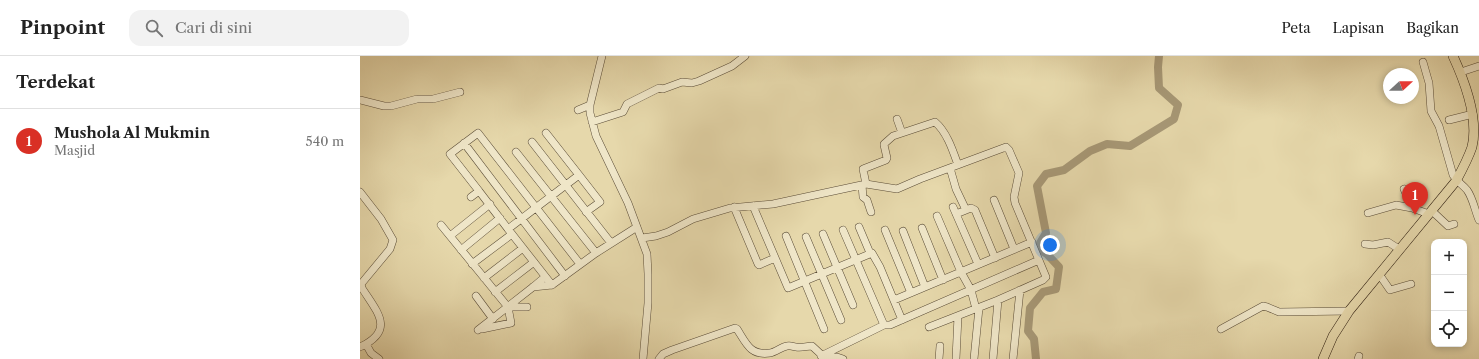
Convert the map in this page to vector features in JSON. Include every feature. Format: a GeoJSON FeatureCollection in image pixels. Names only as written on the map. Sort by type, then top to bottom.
{"type":"FeatureCollection","features":[{"type":"Feature","properties":{"kind":"main road"},"geometry":{"type":"LineString","coordinates":[[1323,359],[1333,336],[1349,311],[1456,181],[1476,145],[1474,134],[1475,108],[1453,56]]}},
{"type":"Feature","properties":{"kind":"street"},"geometry":{"type":"LineString","coordinates":[[602,56],[590,105],[590,113],[596,136],[628,203],[647,254],[647,319],[643,359]]}},
{"type":"Feature","properties":{"kind":"street"},"geometry":{"type":"LineString","coordinates":[[592,122],[623,112],[627,104],[659,88],[663,89],[682,82],[692,83],[698,81],[732,66],[745,56]]}},
{"type":"Feature","properties":{"kind":"street"},"geometry":{"type":"LineString","coordinates":[[1423,62],[1429,83],[1431,111],[1439,126],[1453,176],[1456,181],[1466,190],[1479,220]]}},
{"type":"Feature","properties":{"kind":"street"},"geometry":{"type":"LineString","coordinates":[[1460,72],[1479,66]]}},
{"type":"Feature","properties":{"kind":"street"},"geometry":{"type":"LineString","coordinates":[[360,100],[384,106],[392,106],[417,99],[433,99],[460,92]]}},
{"type":"Feature","properties":{"kind":"street"},"geometry":{"type":"LineString","coordinates":[[578,110],[590,105]]}},
{"type":"Feature","properties":{"kind":"street"},"geometry":{"type":"LineString","coordinates":[[1449,120],[1475,108]]}},
{"type":"Feature","properties":{"kind":"street"},"geometry":{"type":"LineString","coordinates":[[897,119],[902,133]]}},
{"type":"Feature","properties":{"kind":"street"},"geometry":{"type":"LineString","coordinates":[[871,212],[867,200],[863,196],[863,169],[886,160],[887,158],[884,144],[893,136],[936,122],[951,146],[958,165]]}},
{"type":"Feature","properties":{"kind":"street"},"geometry":{"type":"LineString","coordinates":[[546,133],[600,202],[589,210]]}},
{"type":"Feature","properties":{"kind":"street"},"geometry":{"type":"LineString","coordinates":[[552,285],[490,204],[474,194],[462,171],[450,154],[476,134],[480,135],[580,264]]}},
{"type":"Feature","properties":{"kind":"street"},"geometry":{"type":"LineString","coordinates":[[532,142],[565,185],[589,210],[611,243]]}},
{"type":"Feature","properties":{"kind":"street"},"geometry":{"type":"LineString","coordinates":[[464,143],[565,276]]}},
{"type":"Feature","properties":{"kind":"street"},"geometry":{"type":"LineString","coordinates":[[642,238],[668,232],[693,219],[734,207],[773,204],[864,184],[897,189],[1004,146],[1008,147],[1019,173],[1014,197],[1015,203],[1046,275],[1045,279],[998,300],[928,327]]}},
{"type":"Feature","properties":{"kind":"street"},"geometry":{"type":"LineString","coordinates":[[516,152],[596,253]]}},
{"type":"Feature","properties":{"kind":"street"},"geometry":{"type":"LineString","coordinates":[[950,168],[956,188],[966,210]]}},
{"type":"Feature","properties":{"kind":"street"},"geometry":{"type":"LineString","coordinates":[[472,264],[510,231],[521,218],[537,208],[579,175]]}},
{"type":"Feature","properties":{"kind":"street"},"geometry":{"type":"LineString","coordinates":[[1404,189],[1412,208]]}},
{"type":"Feature","properties":{"kind":"street"},"geometry":{"type":"LineString","coordinates":[[360,192],[381,219],[393,240],[390,249],[361,284],[378,314],[381,324],[378,332],[363,345],[379,359]]}},
{"type":"Feature","properties":{"kind":"street"},"geometry":{"type":"LineString","coordinates":[[994,200],[1014,249]]}},
{"type":"Feature","properties":{"kind":"street"},"geometry":{"type":"LineString","coordinates":[[450,236],[490,204]]}},
{"type":"Feature","properties":{"kind":"street"},"geometry":{"type":"LineString","coordinates":[[1368,213],[1396,205],[1431,213],[1448,226],[1454,224]]}},
{"type":"Feature","properties":{"kind":"street"},"geometry":{"type":"LineString","coordinates":[[753,206],[788,288],[870,253]]}},
{"type":"Feature","properties":{"kind":"street"},"geometry":{"type":"LineString","coordinates":[[734,207],[758,264],[759,265],[776,258]]}},
{"type":"Feature","properties":{"kind":"street"},"geometry":{"type":"LineString","coordinates":[[978,264],[955,211],[971,208],[975,210],[995,258]]}},
{"type":"Feature","properties":{"kind":"street"},"geometry":{"type":"LineString","coordinates":[[937,216],[978,308],[974,359]]}},
{"type":"Feature","properties":{"kind":"street"},"geometry":{"type":"LineString","coordinates":[[461,250],[500,218]]}},
{"type":"Feature","properties":{"kind":"street"},"geometry":{"type":"LineString","coordinates":[[441,225],[508,307],[511,323],[478,330],[493,319],[508,307],[533,287],[545,277]]}},
{"type":"Feature","properties":{"kind":"street"},"geometry":{"type":"LineString","coordinates":[[533,287],[552,285],[596,253],[637,227]]}},
{"type":"Feature","properties":{"kind":"street"},"geometry":{"type":"LineString","coordinates":[[859,227],[870,253],[875,255],[902,320]]}},
{"type":"Feature","properties":{"kind":"street"},"geometry":{"type":"LineString","coordinates":[[922,228],[943,280]]}},
{"type":"Feature","properties":{"kind":"street"},"geometry":{"type":"LineString","coordinates":[[843,230],[884,326]]}},
{"type":"Feature","properties":{"kind":"street"},"geometry":{"type":"LineString","coordinates":[[885,230],[911,293]]}},
{"type":"Feature","properties":{"kind":"street"},"geometry":{"type":"LineString","coordinates":[[903,231],[925,287]]}},
{"type":"Feature","properties":{"kind":"street"},"geometry":{"type":"LineString","coordinates":[[823,234],[853,305]]}},
{"type":"Feature","properties":{"kind":"street"},"geometry":{"type":"LineString","coordinates":[[786,236],[824,329]]}},
{"type":"Feature","properties":{"kind":"street"},"geometry":{"type":"LineString","coordinates":[[806,237],[841,320]]}},
{"type":"Feature","properties":{"kind":"street"},"geometry":{"type":"LineString","coordinates":[[894,300],[1032,242]]}},
{"type":"Feature","properties":{"kind":"street"},"geometry":{"type":"LineString","coordinates":[[1365,244],[1373,245],[1388,242],[1399,249]]}},
{"type":"Feature","properties":{"kind":"street"},"geometry":{"type":"LineString","coordinates":[[484,278],[523,248]]}},
{"type":"Feature","properties":{"kind":"street"},"geometry":{"type":"LineString","coordinates":[[821,356],[884,326],[902,320],[1039,260]]}},
{"type":"Feature","properties":{"kind":"street"},"geometry":{"type":"LineString","coordinates":[[495,292],[534,262]]}},
{"type":"Feature","properties":{"kind":"street"},"geometry":{"type":"LineString","coordinates":[[1379,274],[1390,290],[1411,284]]}},
{"type":"Feature","properties":{"kind":"street"},"geometry":{"type":"LineString","coordinates":[[1014,359],[1020,290]]}},
{"type":"Feature","properties":{"kind":"street"},"geometry":{"type":"LineString","coordinates":[[476,296],[493,319]]}},
{"type":"Feature","properties":{"kind":"street"},"geometry":{"type":"LineString","coordinates":[[993,359],[998,300]]}},
{"type":"Feature","properties":{"kind":"street"},"geometry":{"type":"LineString","coordinates":[[1221,330],[1263,306],[1267,306],[1279,312],[1349,311]]}},
{"type":"Feature","properties":{"kind":"street"},"geometry":{"type":"LineString","coordinates":[[508,307],[527,307]]}},
{"type":"Feature","properties":{"kind":"street"},"geometry":{"type":"LineString","coordinates":[[956,359],[958,316]]}},
{"type":"Feature","properties":{"kind":"street"},"geometry":{"type":"LineString","coordinates":[[659,359],[663,354],[672,350],[732,328],[737,330],[743,341],[761,356],[788,346],[809,346],[815,348],[821,356],[825,358],[837,357],[843,359]]}},
{"type":"Feature","properties":{"kind":"street"},"geometry":{"type":"LineString","coordinates":[[939,359],[940,346]]}},
{"type":"Feature","properties":{"kind":"waterway"},"geometry":{"type":"LineString","coordinates":[[1036,359],[1034,339],[1028,331],[1030,308],[1043,292],[1056,289],[1059,267],[1047,254],[1037,248],[1046,233],[1037,186],[1046,174],[1064,170],[1090,151],[1107,144],[1130,146],[1174,119],[1178,105],[1159,88],[1159,56]]}},
{"type":"Feature","properties":{"kind":"place","name":"Mushola Al Mukmin"},"geometry":{"type":"Point","coordinates":[1415,215]}}]}
